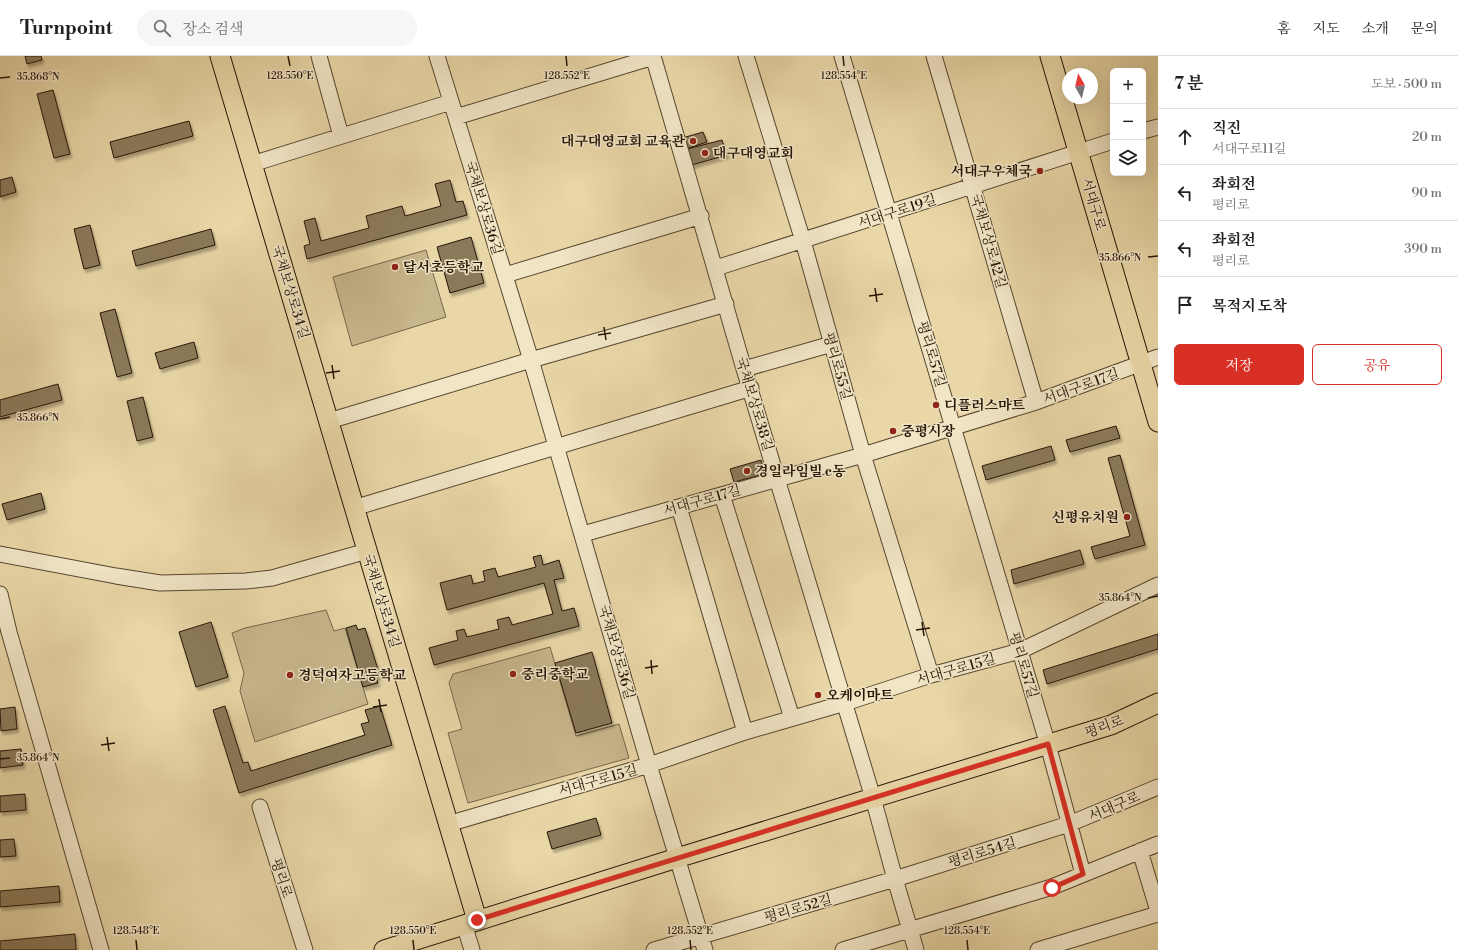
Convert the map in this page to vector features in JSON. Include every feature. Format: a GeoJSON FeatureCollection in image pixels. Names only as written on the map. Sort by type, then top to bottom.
{"type":"FeatureCollection","features":[{"type":"Feature","properties":{"kind":"main road","name":"국채보상로34길"},"geometry":{"type":"LineString","coordinates":[[220,56],[448,824],[470,922]]}},
{"type":"Feature","properties":{"kind":"main road","name":"서대구로"},"geometry":{"type":"LineString","coordinates":[[1050,56],[1078,152],[1149,360],[1158,422]]}},
{"type":"Feature","properties":{"kind":"main road","name":"평리로"},"geometry":{"type":"LineString","coordinates":[[384,950],[470,922],[1111,725],[1158,702]]}},
{"type":"Feature","properties":{"kind":"street"},"geometry":{"type":"LineString","coordinates":[[319,56],[341,136]]}},
{"type":"Feature","properties":{"kind":"street","name":"국채보상로36길"},"geometry":{"type":"LineString","coordinates":[[437,56],[506,275],[677,858]]}},
{"type":"Feature","properties":{"kind":"street"},"geometry":{"type":"LineString","coordinates":[[456,117],[653,56]]}},
{"type":"Feature","properties":{"kind":"street","name":"국채보상로38길"},"geometry":{"type":"LineString","coordinates":[[653,56],[701,216],[744,369],[751,388],[873,798]]}},
{"type":"Feature","properties":{"kind":"street","name":"평리로55길"},"geometry":{"type":"LineString","coordinates":[[746,56],[803,241],[864,455],[931,675]]}},
{"type":"Feature","properties":{"kind":"street","name":"평리로57길"},"geometry":{"type":"LineString","coordinates":[[842,56],[1048,744]]}},
{"type":"Feature","properties":{"kind":"street","name":"국채보상로42길"},"geometry":{"type":"LineString","coordinates":[[934,56],[1036,402]]}},
{"type":"Feature","properties":{"kind":"street"},"geometry":{"type":"LineString","coordinates":[[252,164],[451,102]]}},
{"type":"Feature","properties":{"kind":"street"},"geometry":{"type":"LineString","coordinates":[[1146,130],[1158,127]]}},
{"type":"Feature","properties":{"kind":"street","name":"서대구로19길"},"geometry":{"type":"LineString","coordinates":[[716,268],[1110,142]]}},
{"type":"Feature","properties":{"kind":"street"},"geometry":{"type":"LineString","coordinates":[[506,275],[701,216]]}},
{"type":"Feature","properties":{"kind":"street"},"geometry":{"type":"LineString","coordinates":[[329,421],[531,360],[726,304]]}},
{"type":"Feature","properties":{"kind":"street"},"geometry":{"type":"LineString","coordinates":[[744,369],[832,344]]}},
{"type":"Feature","properties":{"kind":"street","name":"서대구로17길"},"geometry":{"type":"LineString","coordinates":[[583,534],[864,455],[1036,402],[1149,360]]}},
{"type":"Feature","properties":{"kind":"street"},"geometry":{"type":"LineString","coordinates":[[354,508],[751,388]]}},
{"type":"Feature","properties":{"kind":"street"},"geometry":{"type":"LineString","coordinates":[[722,495],[792,718]]}},
{"type":"Feature","properties":{"kind":"street"},"geometry":{"type":"LineString","coordinates":[[679,507],[745,732]]}},
{"type":"Feature","properties":{"kind":"street"},"geometry":{"type":"LineString","coordinates":[[0,554],[116,576],[160,583],[175,583],[246,581],[272,578],[367,551]]}},
{"type":"Feature","properties":{"kind":"street","name":"서대구로15길"},"geometry":{"type":"LineString","coordinates":[[448,824],[649,765],[745,732],[845,703],[931,675],[1020,651],[1158,586]]}},
{"type":"Feature","properties":{"kind":"street"},"geometry":{"type":"LineString","coordinates":[[0,594],[101,950]]}},
{"type":"Feature","properties":{"kind":"street"},"geometry":{"type":"LineString","coordinates":[[1048,744],[1083,874]]}},
{"type":"Feature","properties":{"kind":"street","name":"서대구로"},"geometry":{"type":"LineString","coordinates":[[1069,824],[1158,787]]}},
{"type":"Feature","properties":{"kind":"street"},"geometry":{"type":"LineString","coordinates":[[873,798],[916,950]]}},
{"type":"Feature","properties":{"kind":"street","name":"평리로"},"geometry":{"type":"LineString","coordinates":[[260,807],[305,950]]}},
{"type":"Feature","properties":{"kind":"street","name":"평리로54길"},"geometry":{"type":"LineString","coordinates":[[895,879],[1069,824]]}},
{"type":"Feature","properties":{"kind":"street"},"geometry":{"type":"LineString","coordinates":[[843,950],[1052,888],[1158,844]]}},
{"type":"Feature","properties":{"kind":"street"},"geometry":{"type":"LineString","coordinates":[[1038,950],[1158,912],[1140,851]]}},
{"type":"Feature","properties":{"kind":"street"},"geometry":{"type":"LineString","coordinates":[[677,858],[703,943]]}},
{"type":"Feature","properties":{"kind":"street","name":"평리로52길"},"geometry":{"type":"LineString","coordinates":[[654,950],[703,943],[895,879]]}},
{"type":"Feature","properties":{"kind":"street"},"geometry":{"type":"LineString","coordinates":[[470,922],[472,950]]}},
{"type":"Feature","properties":{"kind":"shaded area"},"geometry":{"type":"Polygon","coordinates":[[[426,250],[446,317],[352,346],[333,277],[426,250]]]}},
{"type":"Feature","properties":{"kind":"shaded area"},"geometry":{"type":"Polygon","coordinates":[[[326,610],[334,631],[345,628],[368,704],[255,742],[240,691],[244,673],[232,633],[245,628],[326,610]]]}},
{"type":"Feature","properties":{"kind":"shaded area"},"geometry":{"type":"Polygon","coordinates":[[[550,647],[576,736],[619,724],[629,758],[468,803],[448,733],[462,729],[449,683],[453,674],[550,647]]]}},
{"type":"Feature","properties":{"kind":"building"},"geometry":{"type":"Polygon","coordinates":[[[25,56],[41,56],[42,60],[27,64],[25,56]]]}},
{"type":"Feature","properties":{"kind":"building"},"geometry":{"type":"Polygon","coordinates":[[[53,90],[70,154],[54,158],[37,94],[53,90]]]}},
{"type":"Feature","properties":{"kind":"building"},"geometry":{"type":"Polygon","coordinates":[[[189,121],[193,136],[114,158],[110,142],[189,121]]]}},
{"type":"Feature","properties":{"kind":"building","name":"대구대영교회 교육관"},"geometry":{"type":"Polygon","coordinates":[[[703,132],[707,142],[683,150],[679,139],[703,132]]]}},
{"type":"Feature","properties":{"kind":"building","name":"대구대영교회"},"geometry":{"type":"Polygon","coordinates":[[[722,140],[727,155],[688,166],[683,150],[722,140]]]}},
{"type":"Feature","properties":{"kind":"building"},"geometry":{"type":"Polygon","coordinates":[[[12,177],[16,192],[0,197],[0,180],[12,177]]]}},
{"type":"Feature","properties":{"kind":"building"},"geometry":{"type":"Polygon","coordinates":[[[450,180],[456,202],[463,201],[467,215],[307,259],[304,246],[310,244],[304,221],[315,218],[321,241],[369,228],[366,216],[402,206],[405,216],[441,206],[435,184],[450,180]]]}},
{"type":"Feature","properties":{"kind":"building"},"geometry":{"type":"Polygon","coordinates":[[[90,225],[100,265],[84,269],[74,229],[90,225]]]}},
{"type":"Feature","properties":{"kind":"building"},"geometry":{"type":"Polygon","coordinates":[[[211,229],[215,245],[136,266],[132,251],[211,229]]]}},
{"type":"Feature","properties":{"kind":"building"},"geometry":{"type":"Polygon","coordinates":[[[471,237],[484,283],[450,293],[437,247],[471,237]]]}},
{"type":"Feature","properties":{"kind":"building"},"geometry":{"type":"Polygon","coordinates":[[[115,309],[132,373],[117,377],[100,313],[115,309]]]}},
{"type":"Feature","properties":{"kind":"building"},"geometry":{"type":"Polygon","coordinates":[[[194,342],[198,358],[160,369],[155,353],[194,342]]]}},
{"type":"Feature","properties":{"kind":"building"},"geometry":{"type":"Polygon","coordinates":[[[58,384],[62,400],[0,417],[0,400],[58,384]]]}},
{"type":"Feature","properties":{"kind":"building"},"geometry":{"type":"Polygon","coordinates":[[[143,397],[153,437],[137,441],[127,401],[143,397]]]}},
{"type":"Feature","properties":{"kind":"building"},"geometry":{"type":"Polygon","coordinates":[[[1116,426],[1120,438],[1070,452],[1066,440],[1116,426]]]}},
{"type":"Feature","properties":{"kind":"building"},"geometry":{"type":"Polygon","coordinates":[[[1051,446],[1055,460],[986,480],[982,466],[1051,446]]]}},
{"type":"Feature","properties":{"kind":"building"},"geometry":{"type":"Polygon","coordinates":[[[1120,455],[1145,545],[1095,559],[1091,547],[1130,536],[1108,458],[1120,455]]]}},
{"type":"Feature","properties":{"kind":"building","name":"경일라임빌 c동"},"geometry":{"type":"Polygon","coordinates":[[[761,460],[765,474],[734,482],[730,469],[761,460]]]}},
{"type":"Feature","properties":{"kind":"building"},"geometry":{"type":"Polygon","coordinates":[[[41,493],[45,509],[7,520],[2,504],[41,493]]]}},
{"type":"Feature","properties":{"kind":"building"},"geometry":{"type":"Polygon","coordinates":[[[1080,550],[1084,564],[1014,584],[1011,570],[1080,550]]]}},
{"type":"Feature","properties":{"kind":"building"},"geometry":{"type":"Polygon","coordinates":[[[541,555],[543,565],[559,560],[564,578],[554,580],[562,611],[574,608],[579,626],[434,665],[429,648],[458,640],[456,631],[464,629],[467,637],[499,629],[497,620],[509,617],[512,625],[553,614],[544,583],[447,610],[440,583],[471,575],[473,584],[485,581],[483,571],[495,568],[498,577],[536,567],[533,557],[541,555]]]}},
{"type":"Feature","properties":{"kind":"building"},"geometry":{"type":"Polygon","coordinates":[[[211,622],[228,677],[196,687],[179,632],[211,622]]]}},
{"type":"Feature","properties":{"kind":"building"},"geometry":{"type":"Polygon","coordinates":[[[356,625],[358,630],[365,628],[380,676],[376,677],[378,683],[363,687],[346,628],[356,625]]]}},
{"type":"Feature","properties":{"kind":"building"},"geometry":{"type":"Polygon","coordinates":[[[1158,634],[1158,649],[1047,684],[1043,670],[1158,634]]]}},
{"type":"Feature","properties":{"kind":"building"},"geometry":{"type":"Polygon","coordinates":[[[592,652],[612,723],[576,733],[555,663],[592,652]]]}},
{"type":"Feature","properties":{"kind":"building"},"geometry":{"type":"Polygon","coordinates":[[[225,706],[243,763],[248,762],[251,771],[365,735],[361,724],[369,722],[365,710],[380,706],[392,745],[239,793],[213,710],[225,706]]]}},
{"type":"Feature","properties":{"kind":"building"},"geometry":{"type":"Polygon","coordinates":[[[15,707],[17,729],[1,731],[0,709],[15,707]]]}},
{"type":"Feature","properties":{"kind":"building"},"geometry":{"type":"Polygon","coordinates":[[[21,749],[23,765],[0,768],[0,751],[21,749]]]}},
{"type":"Feature","properties":{"kind":"building"},"geometry":{"type":"Polygon","coordinates":[[[25,794],[26,810],[0,812],[0,796],[25,794]]]}},
{"type":"Feature","properties":{"kind":"building"},"geometry":{"type":"Polygon","coordinates":[[[596,818],[601,835],[552,849],[547,832],[596,818]]]}},
{"type":"Feature","properties":{"kind":"building"},"geometry":{"type":"Polygon","coordinates":[[[14,839],[16,856],[0,857],[0,840],[14,839]]]}},
{"type":"Feature","properties":{"kind":"building"},"geometry":{"type":"Polygon","coordinates":[[[59,886],[60,902],[0,907],[0,891],[59,886]]]}},
{"type":"Feature","properties":{"kind":"building"},"geometry":{"type":"Polygon","coordinates":[[[75,934],[76,950],[0,950],[0,941],[75,934]]]}},
{"type":"Feature","properties":{"kind":"place","name":"대구대영교회 교육관"},"geometry":{"type":"Point","coordinates":[693,141]}},
{"type":"Feature","properties":{"kind":"place","name":"대구대영교회"},"geometry":{"type":"Point","coordinates":[705,153]}},
{"type":"Feature","properties":{"kind":"place","name":"서대구우체국"},"geometry":{"type":"Point","coordinates":[1040,171]}},
{"type":"Feature","properties":{"kind":"place","name":"달서초등학교"},"geometry":{"type":"Point","coordinates":[395,267]}},
{"type":"Feature","properties":{"kind":"place","name":"디플러스마트"},"geometry":{"type":"Point","coordinates":[936,405]}},
{"type":"Feature","properties":{"kind":"place","name":"중평시장"},"geometry":{"type":"Point","coordinates":[893,431]}},
{"type":"Feature","properties":{"kind":"place","name":"경일라임빌 c동"},"geometry":{"type":"Point","coordinates":[747,471]}},
{"type":"Feature","properties":{"kind":"place","name":"신평유치원"},"geometry":{"type":"Point","coordinates":[1127,517]}},
{"type":"Feature","properties":{"kind":"place","name":"중리중학교"},"geometry":{"type":"Point","coordinates":[513,674]}},
{"type":"Feature","properties":{"kind":"place","name":"경덕여자고등학교"},"geometry":{"type":"Point","coordinates":[290,675]}},
{"type":"Feature","properties":{"kind":"place","name":"오케이마트"},"geometry":{"type":"Point","coordinates":[818,695]}},
{"type":"Feature","properties":{"kind":"route"},"geometry":{"type":"LineString","coordinates":[[477,920],[1048,744],[1083,874],[1052,888]]}}]}
